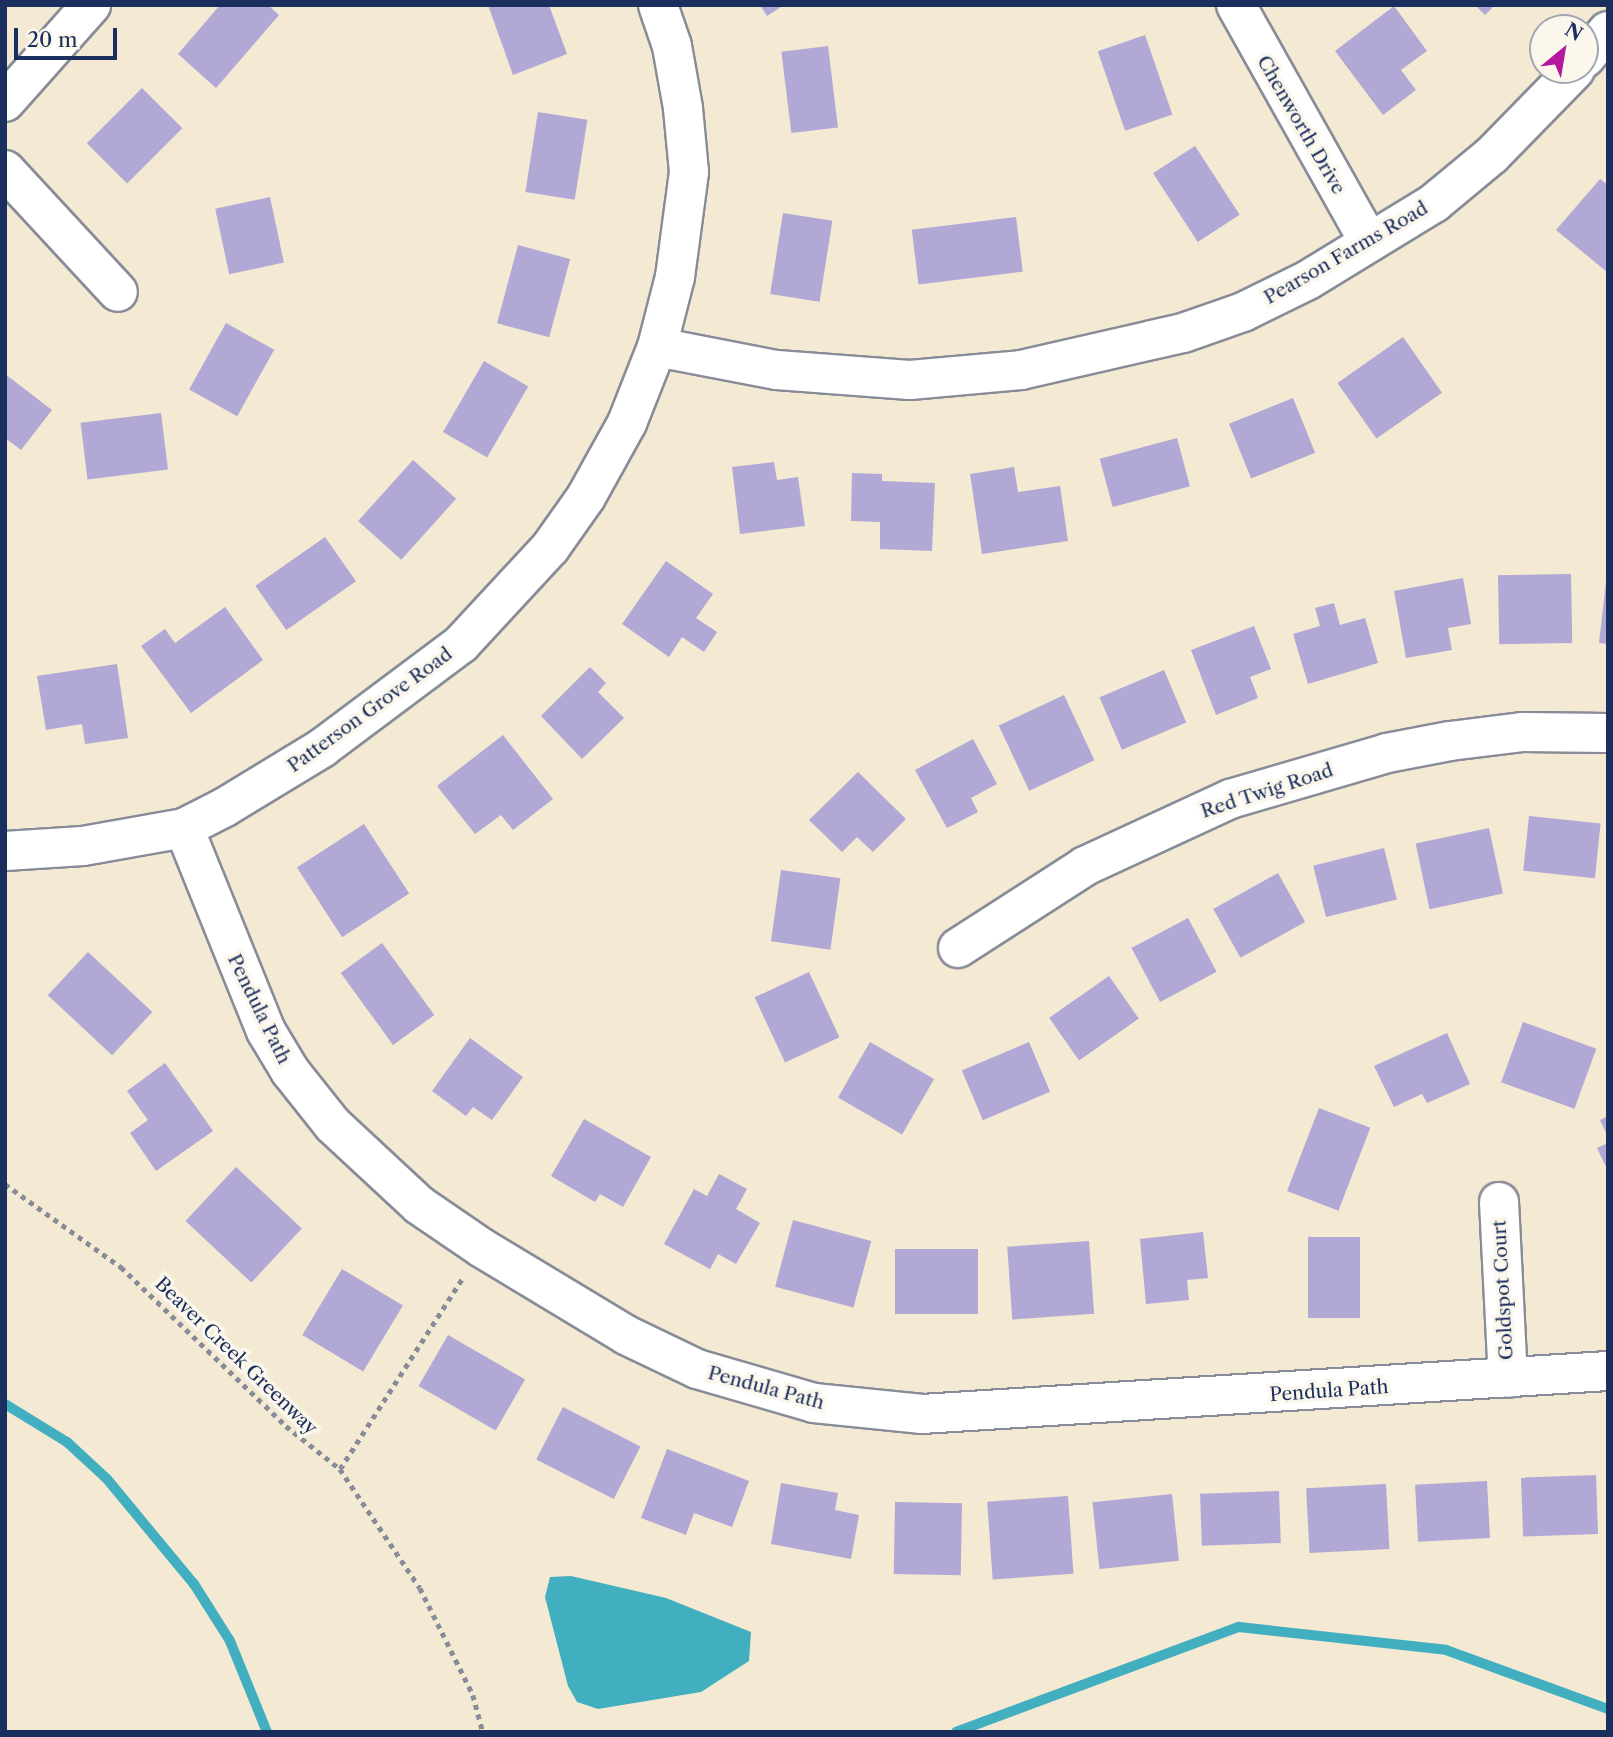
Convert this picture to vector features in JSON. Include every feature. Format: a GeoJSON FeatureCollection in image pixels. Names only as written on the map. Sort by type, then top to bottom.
{"type":"FeatureCollection","features":[{"type":"Feature","properties":{"kind":"street"},"geometry":{"type":"LineString","coordinates":[[5,102],[91,5]]}},
{"type":"Feature","properties":{"kind":"street","name":"Patterson Grove Road"},"geometry":{"type":"LineString","coordinates":[[5,851],[83,846],[184,828],[257,789],[373,712],[461,644],[509,596],[550,548],[598,477],[627,423],[657,347],[675,277],[689,172],[683,108],[672,46],[658,5]]}},
{"type":"Feature","properties":{"kind":"street","name":"Chenworth Drive"},"geometry":{"type":"LineString","coordinates":[[1236,5],[1369,242]]}},
{"type":"Feature","properties":{"kind":"street","name":"Pearson Farms Road"},"geometry":{"type":"LineString","coordinates":[[657,347],[839,377],[910,380],[1021,370],[1116,351],[1242,312],[1369,242],[1434,202],[1492,155],[1560,84]]}},
{"type":"Feature","properties":{"kind":"street"},"geometry":{"type":"LineString","coordinates":[[5,170],[118,292]]}},
{"type":"Feature","properties":{"kind":"street","name":"Red Twig Road"},"geometry":{"type":"LineString","coordinates":[[958,948],[1085,866],[1230,799],[1387,753],[1450,741],[1523,732],[1608,733]]}},
{"type":"Feature","properties":{"kind":"street","name":"Pendula Path"},"geometry":{"type":"LineString","coordinates":[[184,828],[266,1031],[290,1071],[333,1125],[419,1205],[482,1248],[626,1335],[696,1369],[814,1402],[922,1415],[1608,1371]]}},
{"type":"Feature","properties":{"kind":"street","name":"Goldspot Court"},"geometry":{"type":"LineString","coordinates":[[1499,1202],[1508,1378]]}},
{"type":"Feature","properties":{"kind":"path","name":"Beaver Creek Greenway"},"geometry":{"type":"LineString","coordinates":[[5,1184],[121,1267],[286,1426],[340,1469],[420,1588],[473,1695],[483,1732]]}},
{"type":"Feature","properties":{"kind":"path"},"geometry":{"type":"LineString","coordinates":[[340,1469],[470,1266]]}},
{"type":"Feature","properties":{"kind":"water"},"geometry":{"type":"Polygon","coordinates":[[[571,1576],[666,1598],[751,1632],[749,1661],[701,1692],[598,1709],[577,1702],[568,1686],[545,1597],[550,1577],[571,1576]]]}},
{"type":"Feature","properties":{"kind":"building"},"geometry":{"type":"Polygon","coordinates":[[[220,5],[268,5],[279,15],[216,88],[178,54],[220,5]]]}},
{"type":"Feature","properties":{"kind":"building"},"geometry":{"type":"Polygon","coordinates":[[[488,5],[549,5],[567,54],[513,75],[488,5]]]}},
{"type":"Feature","properties":{"kind":"building"},"geometry":{"type":"Polygon","coordinates":[[[760,5],[784,5],[767,16],[760,5]]]}},
{"type":"Feature","properties":{"kind":"building"},"geometry":{"type":"Polygon","coordinates":[[[1475,5],[1495,5],[1485,15],[1475,5]]]}},
{"type":"Feature","properties":{"kind":"building"},"geometry":{"type":"Polygon","coordinates":[[[1394,6],[1427,51],[1401,70],[1416,90],[1383,115],[1335,51],[1394,6]]]}},
{"type":"Feature","properties":{"kind":"building"},"geometry":{"type":"Polygon","coordinates":[[[1145,35],[1172,114],[1125,131],[1098,51],[1145,35]]]}},
{"type":"Feature","properties":{"kind":"building"},"geometry":{"type":"Polygon","coordinates":[[[828,46],[838,127],[791,133],[781,52],[828,46]]]}},
{"type":"Feature","properties":{"kind":"building"},"geometry":{"type":"Polygon","coordinates":[[[142,88],[182,128],[127,183],[87,143],[142,88]]]}},
{"type":"Feature","properties":{"kind":"building"},"geometry":{"type":"Polygon","coordinates":[[[538,112],[587,120],[575,200],[525,192],[538,112]]]}},
{"type":"Feature","properties":{"kind":"building"},"geometry":{"type":"Polygon","coordinates":[[[1195,146],[1240,215],[1198,242],[1153,173],[1195,146]]]}},
{"type":"Feature","properties":{"kind":"building"},"geometry":{"type":"Polygon","coordinates":[[[1600,179],[1608,185],[1607,272],[1556,230],[1600,179]]]}},
{"type":"Feature","properties":{"kind":"building"},"geometry":{"type":"Polygon","coordinates":[[[270,197],[284,263],[229,274],[215,209],[270,197]]]}},
{"type":"Feature","properties":{"kind":"building"},"geometry":{"type":"Polygon","coordinates":[[[783,213],[832,221],[820,302],[770,294],[783,213]]]}},
{"type":"Feature","properties":{"kind":"building"},"geometry":{"type":"Polygon","coordinates":[[[1016,217],[1023,272],[918,284],[912,230],[1016,217]]]}},
{"type":"Feature","properties":{"kind":"building"},"geometry":{"type":"Polygon","coordinates":[[[518,245],[570,259],[549,337],[497,323],[518,245]]]}},
{"type":"Feature","properties":{"kind":"building"},"geometry":{"type":"Polygon","coordinates":[[[226,323],[274,350],[237,416],[189,389],[226,323]]]}},
{"type":"Feature","properties":{"kind":"building"},"geometry":{"type":"Polygon","coordinates":[[[1403,337],[1442,393],[1376,439],[1337,383],[1403,337]]]}},
{"type":"Feature","properties":{"kind":"building"},"geometry":{"type":"Polygon","coordinates":[[[484,361],[528,386],[487,458],[443,432],[484,361]]]}},
{"type":"Feature","properties":{"kind":"building"},"geometry":{"type":"Polygon","coordinates":[[[5,374],[52,410],[21,450],[5,438],[5,374]]]}},
{"type":"Feature","properties":{"kind":"building"},"geometry":{"type":"Polygon","coordinates":[[[1293,398],[1315,453],[1251,479],[1229,424],[1293,398]]]}},
{"type":"Feature","properties":{"kind":"building"},"geometry":{"type":"Polygon","coordinates":[[[161,413],[168,470],[88,479],[81,423],[161,413]]]}},
{"type":"Feature","properties":{"kind":"building"},"geometry":{"type":"Polygon","coordinates":[[[1177,438],[1190,486],[1113,507],[1100,459],[1177,438]]]}},
{"type":"Feature","properties":{"kind":"building"},"geometry":{"type":"Polygon","coordinates":[[[413,460],[456,499],[401,560],[358,521],[413,460]]]}},
{"type":"Feature","properties":{"kind":"building"},"geometry":{"type":"Polygon","coordinates":[[[774,462],[777,480],[798,477],[805,526],[740,534],[732,467],[774,462]]]}},
{"type":"Feature","properties":{"kind":"building"},"geometry":{"type":"Polygon","coordinates":[[[1014,467],[1018,492],[1060,486],[1068,541],[982,554],[970,474],[1014,467]]]}},
{"type":"Feature","properties":{"kind":"building"},"geometry":{"type":"Polygon","coordinates":[[[852,473],[882,474],[882,481],[935,483],[932,551],[880,549],[880,522],[851,521],[852,473]]]}},
{"type":"Feature","properties":{"kind":"building"},"geometry":{"type":"Polygon","coordinates":[[[325,537],[356,581],[286,630],[255,586],[325,537]]]}},
{"type":"Feature","properties":{"kind":"building"},"geometry":{"type":"Polygon","coordinates":[[[666,561],[713,594],[696,618],[717,632],[704,652],[682,637],[669,657],[622,624],[666,561]]]}},
{"type":"Feature","properties":{"kind":"building"},"geometry":{"type":"Polygon","coordinates":[[[1571,574],[1572,643],[1499,644],[1498,575],[1571,574]]]}},
{"type":"Feature","properties":{"kind":"building"},"geometry":{"type":"Polygon","coordinates":[[[1463,578],[1471,624],[1448,628],[1452,650],[1406,658],[1394,591],[1463,578]]]}},
{"type":"Feature","properties":{"kind":"building"},"geometry":{"type":"Polygon","coordinates":[[[1606,582],[1608,583],[1608,644],[1599,643],[1606,582]]]}},
{"type":"Feature","properties":{"kind":"building"},"geometry":{"type":"Polygon","coordinates":[[[1334,603],[1340,625],[1365,618],[1378,663],[1308,684],[1293,634],[1320,626],[1315,608],[1334,603]]]}},
{"type":"Feature","properties":{"kind":"building"},"geometry":{"type":"Polygon","coordinates":[[[225,607],[263,660],[191,713],[141,646],[165,629],[175,643],[225,607]]]}},
{"type":"Feature","properties":{"kind":"building"},"geometry":{"type":"Polygon","coordinates":[[[1254,626],[1271,669],[1250,677],[1258,698],[1216,715],[1191,650],[1254,626]]]}},
{"type":"Feature","properties":{"kind":"building"},"geometry":{"type":"Polygon","coordinates":[[[117,664],[128,738],[85,744],[82,724],[46,730],[37,676],[117,664]]]}},
{"type":"Feature","properties":{"kind":"building"},"geometry":{"type":"Polygon","coordinates":[[[590,667],[606,683],[598,692],[624,718],[582,759],[541,716],[590,667]]]}},
{"type":"Feature","properties":{"kind":"building"},"geometry":{"type":"Polygon","coordinates":[[[1164,670],[1186,722],[1122,750],[1100,697],[1164,670]]]}},
{"type":"Feature","properties":{"kind":"building"},"geometry":{"type":"Polygon","coordinates":[[[1064,695],[1094,760],[1029,791],[999,725],[1064,695]]]}},
{"type":"Feature","properties":{"kind":"building"},"geometry":{"type":"Polygon","coordinates":[[[503,735],[553,799],[513,830],[501,815],[475,834],[437,786],[503,735]]]}},
{"type":"Feature","properties":{"kind":"building"},"geometry":{"type":"Polygon","coordinates":[[[973,739],[997,784],[971,798],[978,812],[947,828],[915,770],[973,739]]]}},
{"type":"Feature","properties":{"kind":"building"},"geometry":{"type":"Polygon","coordinates":[[[858,772],[906,819],[873,852],[857,837],[842,852],[809,820],[858,772]]]}},
{"type":"Feature","properties":{"kind":"building"},"geometry":{"type":"Polygon","coordinates":[[[1529,816],[1601,824],[1595,878],[1523,871],[1529,816]]]}},
{"type":"Feature","properties":{"kind":"building"},"geometry":{"type":"Polygon","coordinates":[[[364,824],[409,894],[342,937],[297,868],[364,824]]]}},
{"type":"Feature","properties":{"kind":"building"},"geometry":{"type":"Polygon","coordinates":[[[1489,828],[1503,894],[1430,909],[1416,844],[1489,828]]]}},
{"type":"Feature","properties":{"kind":"building"},"geometry":{"type":"Polygon","coordinates":[[[1384,848],[1397,899],[1326,917],[1313,866],[1384,848]]]}},
{"type":"Feature","properties":{"kind":"building"},"geometry":{"type":"Polygon","coordinates":[[[781,870],[840,878],[830,950],[771,941],[781,870]]]}},
{"type":"Feature","properties":{"kind":"building"},"geometry":{"type":"Polygon","coordinates":[[[1278,873],[1305,922],[1240,958],[1213,909],[1278,873]]]}},
{"type":"Feature","properties":{"kind":"building"},"geometry":{"type":"Polygon","coordinates":[[[1188,918],[1217,972],[1160,1002],[1131,948],[1188,918]]]}},
{"type":"Feature","properties":{"kind":"building"},"geometry":{"type":"Polygon","coordinates":[[[382,943],[434,1015],[393,1045],[341,973],[382,943]]]}},
{"type":"Feature","properties":{"kind":"building"},"geometry":{"type":"Polygon","coordinates":[[[88,952],[152,1012],[112,1055],[48,995],[88,952]]]}},
{"type":"Feature","properties":{"kind":"building"},"geometry":{"type":"Polygon","coordinates":[[[809,972],[839,1037],[785,1063],[755,997],[809,972]]]}},
{"type":"Feature","properties":{"kind":"building"},"geometry":{"type":"Polygon","coordinates":[[[1109,976],[1139,1019],[1079,1060],[1049,1018],[1109,976]]]}},
{"type":"Feature","properties":{"kind":"building"},"geometry":{"type":"Polygon","coordinates":[[[1523,1022],[1596,1049],[1574,1109],[1501,1082],[1523,1022]]]}},
{"type":"Feature","properties":{"kind":"building"},"geometry":{"type":"Polygon","coordinates":[[[1447,1033],[1470,1084],[1427,1103],[1422,1094],[1394,1107],[1374,1066],[1447,1033]]]}},
{"type":"Feature","properties":{"kind":"building"},"geometry":{"type":"Polygon","coordinates":[[[470,1038],[523,1077],[492,1120],[473,1107],[466,1116],[432,1091],[470,1038]]]}},
{"type":"Feature","properties":{"kind":"building"},"geometry":{"type":"Polygon","coordinates":[[[870,1042],[934,1079],[902,1134],[838,1097],[870,1042]]]}},
{"type":"Feature","properties":{"kind":"building"},"geometry":{"type":"Polygon","coordinates":[[[1029,1042],[1050,1092],[983,1120],[962,1071],[1029,1042]]]}},
{"type":"Feature","properties":{"kind":"building"},"geometry":{"type":"Polygon","coordinates":[[[165,1063],[213,1131],[156,1171],[130,1133],[148,1120],[127,1091],[165,1063]]]}},
{"type":"Feature","properties":{"kind":"building"},"geometry":{"type":"Polygon","coordinates":[[[1319,1108],[1370,1128],[1338,1211],[1287,1191],[1319,1108]]]}},
{"type":"Feature","properties":{"kind":"building"},"geometry":{"type":"Polygon","coordinates":[[[1608,1116],[1608,1137],[1600,1120],[1608,1116]]]}},
{"type":"Feature","properties":{"kind":"building"},"geometry":{"type":"Polygon","coordinates":[[[584,1119],[651,1157],[623,1207],[600,1194],[595,1202],[551,1176],[584,1119]]]}},
{"type":"Feature","properties":{"kind":"building"},"geometry":{"type":"Polygon","coordinates":[[[1608,1143],[1608,1171],[1597,1148],[1608,1143]]]}},
{"type":"Feature","properties":{"kind":"building"},"geometry":{"type":"Polygon","coordinates":[[[236,1167],[302,1228],[251,1283],[186,1221],[236,1167]]]}},
{"type":"Feature","properties":{"kind":"building"},"geometry":{"type":"Polygon","coordinates":[[[719,1174],[747,1189],[736,1209],[760,1223],[736,1264],[718,1254],[710,1269],[664,1244],[694,1189],[707,1196],[719,1174]]]}},
{"type":"Feature","properties":{"kind":"building"},"geometry":{"type":"Polygon","coordinates":[[[793,1220],[871,1241],[853,1308],[775,1287],[793,1220]]]}},
{"type":"Feature","properties":{"kind":"building"},"geometry":{"type":"Polygon","coordinates":[[[1203,1232],[1208,1278],[1187,1280],[1189,1300],[1146,1304],[1140,1239],[1203,1232]]]}},
{"type":"Feature","properties":{"kind":"building"},"geometry":{"type":"Polygon","coordinates":[[[1308,1237],[1360,1237],[1360,1318],[1308,1318],[1308,1237]]]}},
{"type":"Feature","properties":{"kind":"building"},"geometry":{"type":"Polygon","coordinates":[[[1089,1241],[1094,1314],[1012,1320],[1007,1247],[1089,1241]]]}},
{"type":"Feature","properties":{"kind":"building"},"geometry":{"type":"Polygon","coordinates":[[[895,1249],[978,1249],[978,1314],[895,1314],[895,1249]]]}},
{"type":"Feature","properties":{"kind":"building"},"geometry":{"type":"Polygon","coordinates":[[[342,1269],[403,1306],[363,1372],[302,1335],[342,1269]]]}},
{"type":"Feature","properties":{"kind":"building"},"geometry":{"type":"Polygon","coordinates":[[[448,1335],[525,1380],[496,1431],[418,1386],[448,1335]]]}},
{"type":"Feature","properties":{"kind":"building"},"geometry":{"type":"Polygon","coordinates":[[[563,1407],[641,1446],[614,1499],[536,1460],[563,1407]]]}},
{"type":"Feature","properties":{"kind":"building"},"geometry":{"type":"Polygon","coordinates":[[[667,1449],[749,1481],[732,1527],[694,1513],[686,1535],[641,1518],[667,1449]]]}},
{"type":"Feature","properties":{"kind":"building"},"geometry":{"type":"Polygon","coordinates":[[[1596,1475],[1598,1534],[1523,1537],[1521,1478],[1596,1475]]]}},
{"type":"Feature","properties":{"kind":"building"},"geometry":{"type":"Polygon","coordinates":[[[1487,1481],[1490,1538],[1418,1542],[1415,1485],[1487,1481]]]}},
{"type":"Feature","properties":{"kind":"building"},"geometry":{"type":"Polygon","coordinates":[[[781,1483],[838,1493],[835,1510],[859,1515],[851,1559],[771,1544],[781,1483]]]}},
{"type":"Feature","properties":{"kind":"building"},"geometry":{"type":"Polygon","coordinates":[[[1386,1484],[1389,1549],[1310,1553],[1306,1488],[1386,1484]]]}},
{"type":"Feature","properties":{"kind":"building"},"geometry":{"type":"Polygon","coordinates":[[[1279,1491],[1281,1543],[1202,1546],[1200,1494],[1279,1491]]]}},
{"type":"Feature","properties":{"kind":"building"},"geometry":{"type":"Polygon","coordinates":[[[1172,1494],[1179,1561],[1099,1569],[1092,1502],[1172,1494]]]}},
{"type":"Feature","properties":{"kind":"building"},"geometry":{"type":"Polygon","coordinates":[[[1068,1496],[1073,1574],[993,1579],[987,1502],[1068,1496]]]}},
{"type":"Feature","properties":{"kind":"building"},"geometry":{"type":"Polygon","coordinates":[[[895,1502],[962,1503],[961,1575],[894,1574],[895,1502]]]}},
{"type":"Feature","properties":{"kind":"waterway"},"geometry":{"type":"LineString","coordinates":[[5,1404],[67,1442],[107,1479],[194,1584],[230,1641],[267,1732]]}},
{"type":"Feature","properties":{"kind":"waterway"},"geometry":{"type":"LineString","coordinates":[[956,1732],[1239,1627],[1446,1650],[1608,1709]]}}]}
